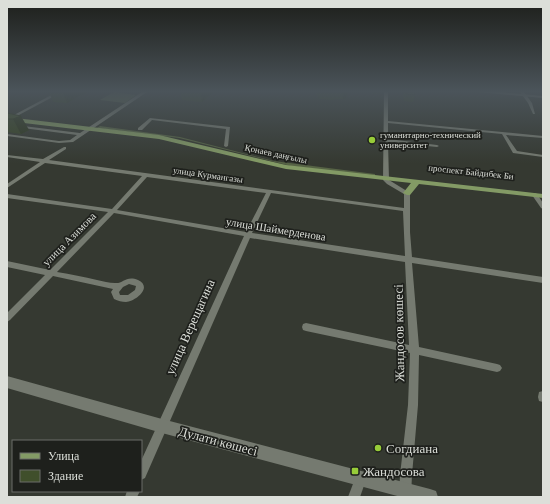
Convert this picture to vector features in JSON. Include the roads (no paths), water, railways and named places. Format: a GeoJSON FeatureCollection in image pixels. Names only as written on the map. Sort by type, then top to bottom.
{"type":"FeatureCollection","features":[{"type":"Feature","properties":{"kind":"main road"},"geometry":{"type":"LineString","coordinates":[[21,116],[182,135]]}},
{"type":"Feature","properties":{"kind":"main road","name":"Қонаев даңғылы"},"geometry":{"type":"LineString","coordinates":[[7,120],[159,136],[286,167],[386,176],[396,174]]}},
{"type":"Feature","properties":{"kind":"main road","name":"Қонаев даңғылы"},"geometry":{"type":"LineString","coordinates":[[197,138],[291,161],[386,176],[416,183],[539,196]]}},
{"type":"Feature","properties":{"kind":"main road","name":"проспект Байдибек Би"},"geometry":{"type":"LineString","coordinates":[[396,174],[543,190]]}},
{"type":"Feature","properties":{"kind":"main road"},"geometry":{"type":"LineString","coordinates":[[407,194],[416,183]]}},
{"type":"Feature","properties":{"kind":"main road","name":"Дулати көшесі"},"geometry":{"type":"LineString","coordinates":[[7,382],[360,480],[405,494],[430,497]]}},
{"type":"Feature","properties":{"kind":"street"},"geometry":{"type":"LineString","coordinates":[[7,135],[59,142],[71,141],[110,116]]}},
{"type":"Feature","properties":{"kind":"street"},"geometry":{"type":"LineString","coordinates":[[386,116],[386,176],[389,183],[407,194]]}},
{"type":"Feature","properties":{"kind":"street"},"geometry":{"type":"LineString","coordinates":[[140,129],[151,118],[228,128],[226,146]]}},
{"type":"Feature","properties":{"kind":"street"},"geometry":{"type":"LineString","coordinates":[[7,120],[81,134]]}},
{"type":"Feature","properties":{"kind":"street"},"geometry":{"type":"LineString","coordinates":[[386,122],[543,137]]}},
{"type":"Feature","properties":{"kind":"street"},"geometry":{"type":"LineString","coordinates":[[503,133],[515,152],[543,156]]}},
{"type":"Feature","properties":{"kind":"street"},"geometry":{"type":"LineString","coordinates":[[386,140],[437,146]]}},
{"type":"Feature","properties":{"kind":"street"},"geometry":{"type":"LineString","coordinates":[[7,186],[64,148]]}},
{"type":"Feature","properties":{"kind":"street","name":"улица Курмангазы"},"geometry":{"type":"LineString","coordinates":[[7,156],[406,210]]}},
{"type":"Feature","properties":{"kind":"street","name":"улица Азимова"},"geometry":{"type":"LineString","coordinates":[[7,318],[113,211],[146,175]]}},
{"type":"Feature","properties":{"kind":"street","name":"улица Верещагина"},"geometry":{"type":"LineString","coordinates":[[142,472],[248,235],[270,192]]}},
{"type":"Feature","properties":{"kind":"street","name":"Жандосов көшесі"},"geometry":{"type":"LineString","coordinates":[[405,494],[412,418],[414,350],[413,299],[408,259],[406,210],[407,194]]}},
{"type":"Feature","properties":{"kind":"street","name":"улица Шаймерденова"},"geometry":{"type":"LineString","coordinates":[[7,196],[113,211],[248,235],[543,280]]}},
{"type":"Feature","properties":{"kind":"street"},"geometry":{"type":"LineString","coordinates":[[539,196],[543,207]]}},
{"type":"Feature","properties":{"kind":"street"},"geometry":{"type":"LineString","coordinates":[[7,264],[118,287]]}},
{"type":"Feature","properties":{"kind":"street"},"geometry":{"type":"LineString","coordinates":[[306,327],[497,368]]}},
{"type":"Feature","properties":{"kind":"street"},"geometry":{"type":"LineString","coordinates":[[354,497],[360,480]]}},
{"type":"Feature","properties":{"kind":"place","name":"гуманитарно-технический университет"},"geometry":{"type":"Point","coordinates":[372,140]}},
{"type":"Feature","properties":{"kind":"place","name":"Согдиана"},"geometry":{"type":"Point","coordinates":[378,448]}},
{"type":"Feature","properties":{"kind":"place","name":"Жандосова"},"geometry":{"type":"Point","coordinates":[355,471]}}]}
